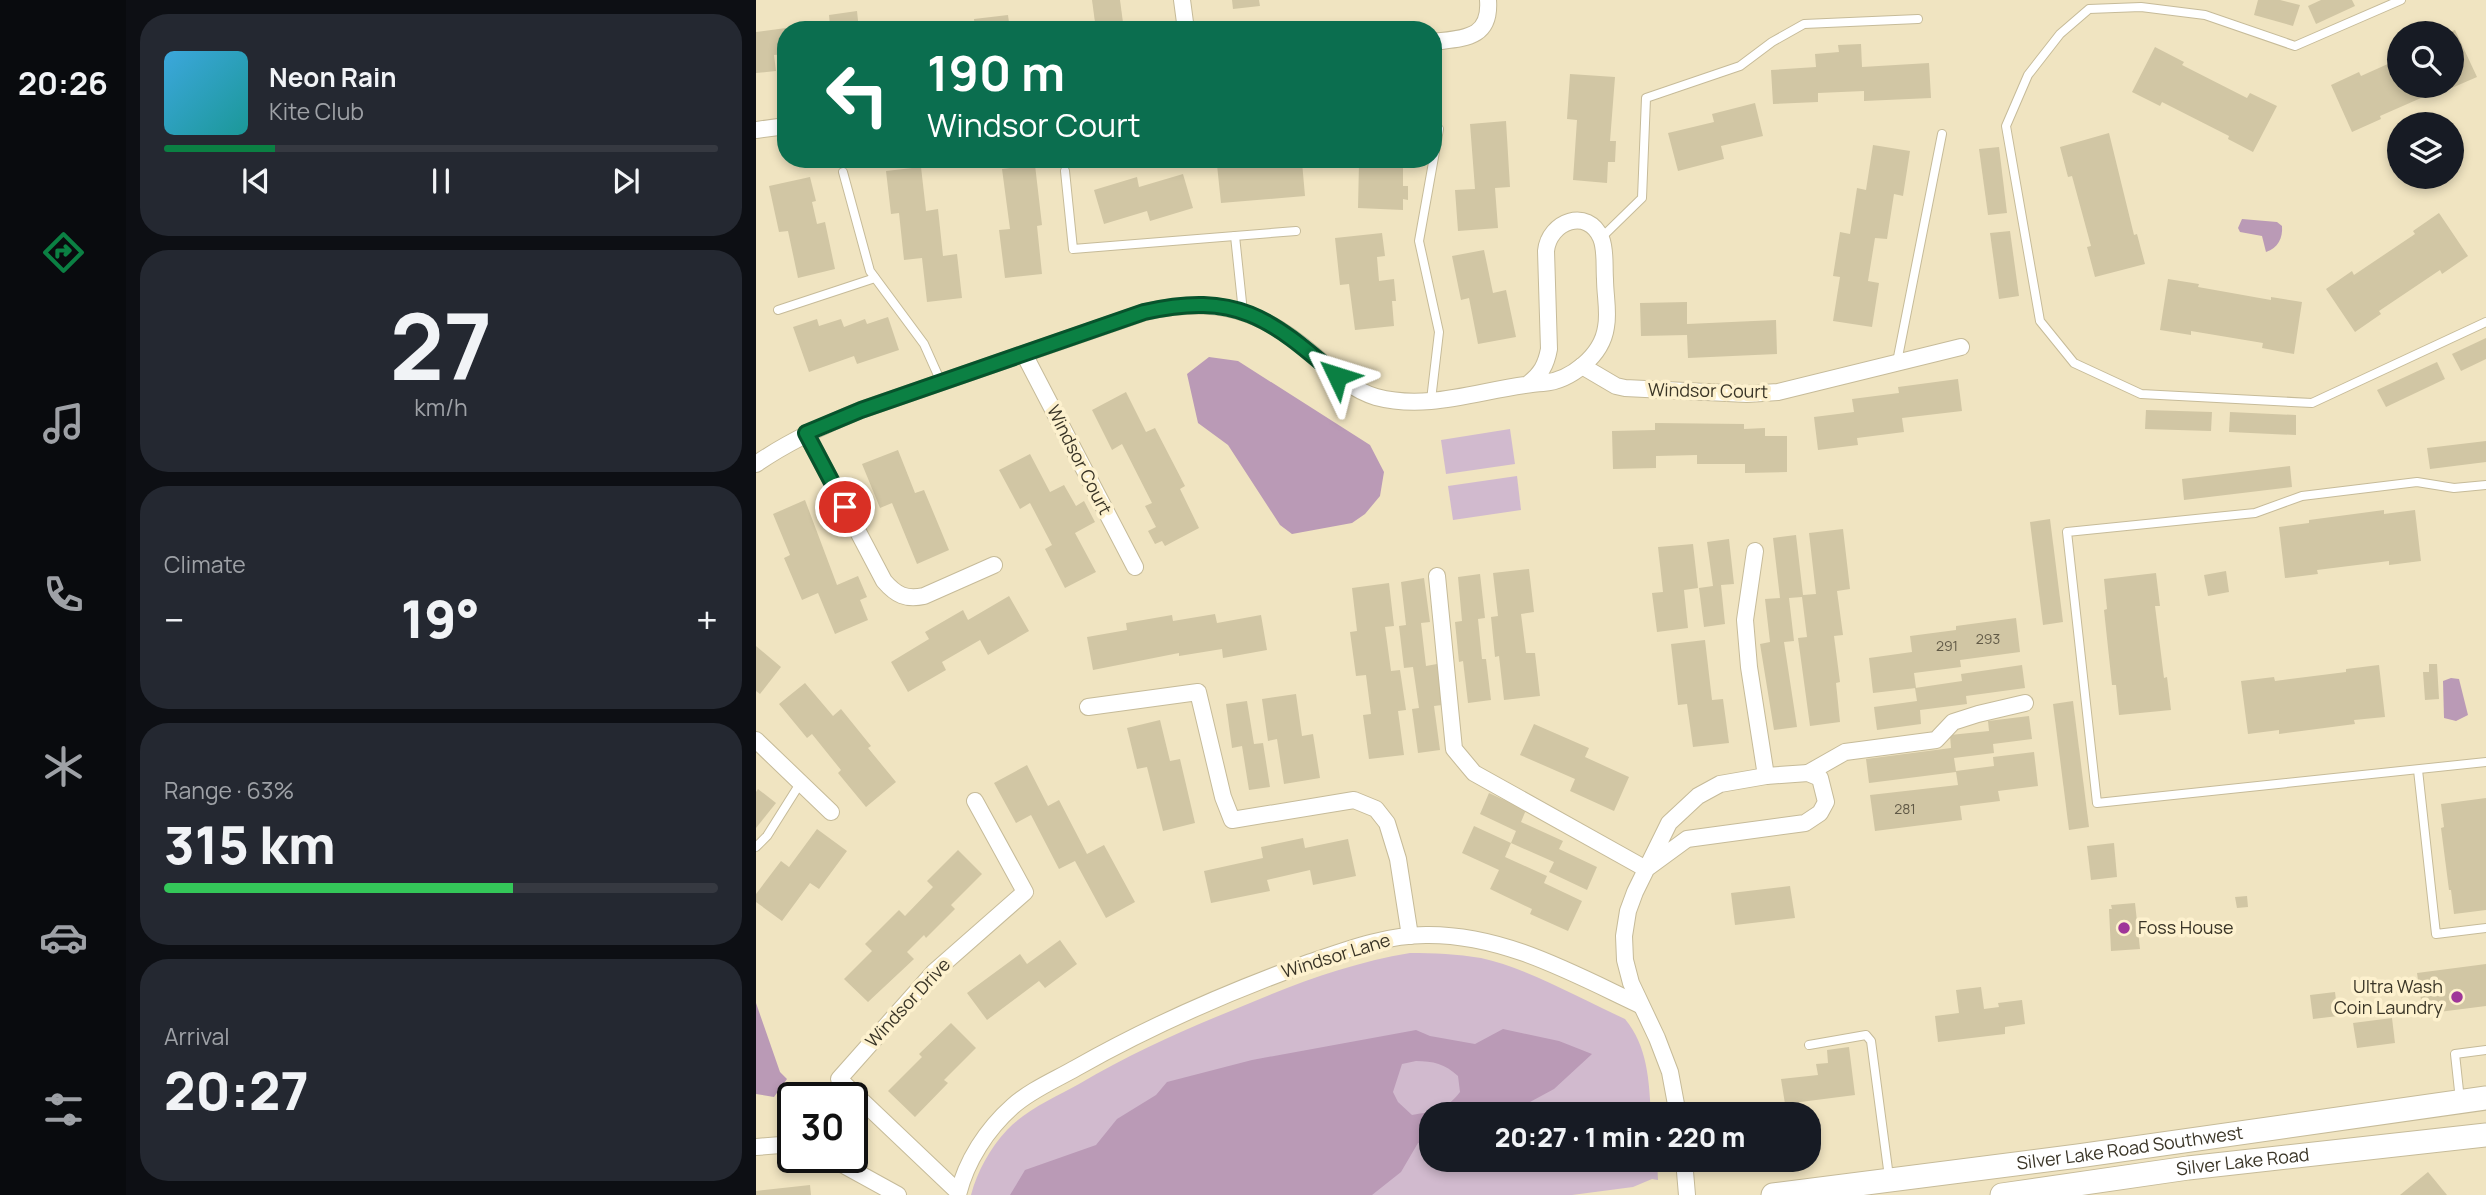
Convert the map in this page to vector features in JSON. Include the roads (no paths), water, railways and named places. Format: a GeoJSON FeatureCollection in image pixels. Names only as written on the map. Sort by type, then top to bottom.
{"type":"FeatureCollection","features":[{"type":"Feature","properties":{"kind":"main road","name":"Silver Lake Road Southwest"},"geometry":{"type":"LineString","coordinates":[[1773,1195],[2158,1145],[2486,1098]]}},
{"type":"Feature","properties":{"kind":"main road","name":"Silver Lake Road"},"geometry":{"type":"LineString","coordinates":[[2002,1195],[2202,1166],[2486,1135]]}},
{"type":"Feature","properties":{"kind":"street"},"geometry":{"type":"LineString","coordinates":[[1182,0],[1185,21]]}},
{"type":"Feature","properties":{"kind":"street"},"geometry":{"type":"LineString","coordinates":[[1442,40],[1474,35],[1484,27],[1489,16],[1488,0]]}},
{"type":"Feature","properties":{"kind":"street"},"geometry":{"type":"LineString","coordinates":[[756,130],[777,127]]}},
{"type":"Feature","properties":{"kind":"street"},"geometry":{"type":"LineString","coordinates":[[756,464],[806,433],[861,410],[1144,312],[1173,306],[1202,304],[1242,312],[1278,327],[1353,387],[1394,401],[1452,399],[1564,378],[1582,366],[1596,350],[1606,327],[1604,249],[1601,238],[1586,223],[1572,221],[1558,226],[1549,237],[1546,251],[1549,349],[1547,363],[1540,375],[1528,384]]}},
{"type":"Feature","properties":{"kind":"street","name":"Windsor Court"},"geometry":{"type":"LineString","coordinates":[[1582,366],[1616,386],[1625,388],[1747,394],[1778,392],[1961,347]]}},
{"type":"Feature","properties":{"kind":"street","name":"Windsor Court"},"geometry":{"type":"LineString","coordinates":[[1024,354],[1135,567]]}},
{"type":"Feature","properties":{"kind":"street"},"geometry":{"type":"LineString","coordinates":[[806,433],[884,581],[893,591],[903,597],[925,596],[994,565]]}},
{"type":"Feature","properties":{"kind":"street"},"geometry":{"type":"LineString","coordinates":[[1755,551],[1745,620],[1749,667],[1766,776]]}},
{"type":"Feature","properties":{"kind":"street"},"geometry":{"type":"LineString","coordinates":[[1437,576],[1454,749],[1465,766],[1646,869]]}},
{"type":"Feature","properties":{"kind":"street"},"geometry":{"type":"LineString","coordinates":[[1088,707],[1198,692],[1223,797],[1232,820],[1354,800],[1376,809],[1387,823],[1398,859],[1410,936]]}},
{"type":"Feature","properties":{"kind":"street"},"geometry":{"type":"LineString","coordinates":[[1808,774],[1845,752],[1936,740],[1954,722],[1978,713],[2025,704]]}},
{"type":"Feature","properties":{"kind":"street"},"geometry":{"type":"LineString","coordinates":[[756,740],[831,812]]}},
{"type":"Feature","properties":{"kind":"street"},"geometry":{"type":"LineString","coordinates":[[1646,869],[1687,839],[1805,823],[1820,813],[1826,802],[1820,778],[1808,774],[1766,776],[1720,784],[1698,796],[1669,823],[1646,869],[1628,911],[1624,936],[1625,960],[1631,983],[1670,1072],[1676,1102]]}},
{"type":"Feature","properties":{"kind":"street","name":"Windsor Drive"},"geometry":{"type":"LineString","coordinates":[[958,1194],[839,1079],[934,972],[1025,892],[975,800]]}},
{"type":"Feature","properties":{"kind":"street","name":"Windsor Lane"},"geometry":{"type":"LineString","coordinates":[[958,1194],[980,1143],[993,1125],[1014,1105],[1042,1087],[1107,1050],[1178,1015],[1259,981],[1360,945],[1410,936],[1460,936],[1496,943],[1533,956],[1640,1005]]}},
{"type":"Feature","properties":{"kind":"street"},"geometry":{"type":"LineString","coordinates":[[756,1147],[777,1145]]}},
{"type":"Feature","properties":{"kind":"street"},"geometry":{"type":"LineString","coordinates":[[1685,1172],[1688,1195]]}},
{"type":"Feature","properties":{"kind":"street"},"geometry":{"type":"LineString","coordinates":[[858,1173],[898,1195]]}},
{"type":"Feature","properties":{"kind":"lane"},"geometry":{"type":"LineString","coordinates":[[2401,0],[2295,46],[2205,15],[2141,7],[2089,9],[2060,34],[2028,75],[2006,126],[2040,321],[2074,363],[2141,394],[2312,403],[2486,322]]}},
{"type":"Feature","properties":{"kind":"lane"},"geometry":{"type":"LineString","coordinates":[[1601,238],[1642,198],[1646,98],[1740,66],[1772,42],[1804,24],[1918,19]]}},
{"type":"Feature","properties":{"kind":"lane"},"geometry":{"type":"LineString","coordinates":[[1897,362],[1942,134]]}},
{"type":"Feature","properties":{"kind":"lane"},"geometry":{"type":"LineString","coordinates":[[1431,400],[1439,332],[1419,241],[1432,168]]}},
{"type":"Feature","properties":{"kind":"lane"},"geometry":{"type":"LineString","coordinates":[[1065,171],[1073,249],[1296,231]]}},
{"type":"Feature","properties":{"kind":"lane"},"geometry":{"type":"LineString","coordinates":[[843,172],[870,271],[923,344],[941,382]]}},
{"type":"Feature","properties":{"kind":"lane"},"geometry":{"type":"LineString","coordinates":[[1235,236],[1242,312]]}},
{"type":"Feature","properties":{"kind":"lane"},"geometry":{"type":"LineString","coordinates":[[778,310],[875,278]]}},
{"type":"Feature","properties":{"kind":"lane"},"geometry":{"type":"LineString","coordinates":[[2486,485],[2454,488],[2417,482],[2302,496],[2255,513],[2067,532],[2097,803],[2486,762]]}},
{"type":"Feature","properties":{"kind":"lane"},"geometry":{"type":"LineString","coordinates":[[2418,770],[2436,934],[2486,928]]}},
{"type":"Feature","properties":{"kind":"lane"},"geometry":{"type":"LineString","coordinates":[[756,847],[767,836],[801,782]]}},
{"type":"Feature","properties":{"kind":"lane"},"geometry":{"type":"LineString","coordinates":[[1809,1045],[1866,1035],[1871,1041],[1890,1180]]}},
{"type":"Feature","properties":{"kind":"lane"},"geometry":{"type":"LineString","coordinates":[[2460,1101],[2455,1054],[2486,1050]]}},
{"type":"Feature","properties":{"kind":"place","name":"Foss House"},"geometry":{"type":"Point","coordinates":[2124,928]}},
{"type":"Feature","properties":{"kind":"place","name":"Ultra Wash Coin Laundry"},"geometry":{"type":"Point","coordinates":[2457,997]}}]}
